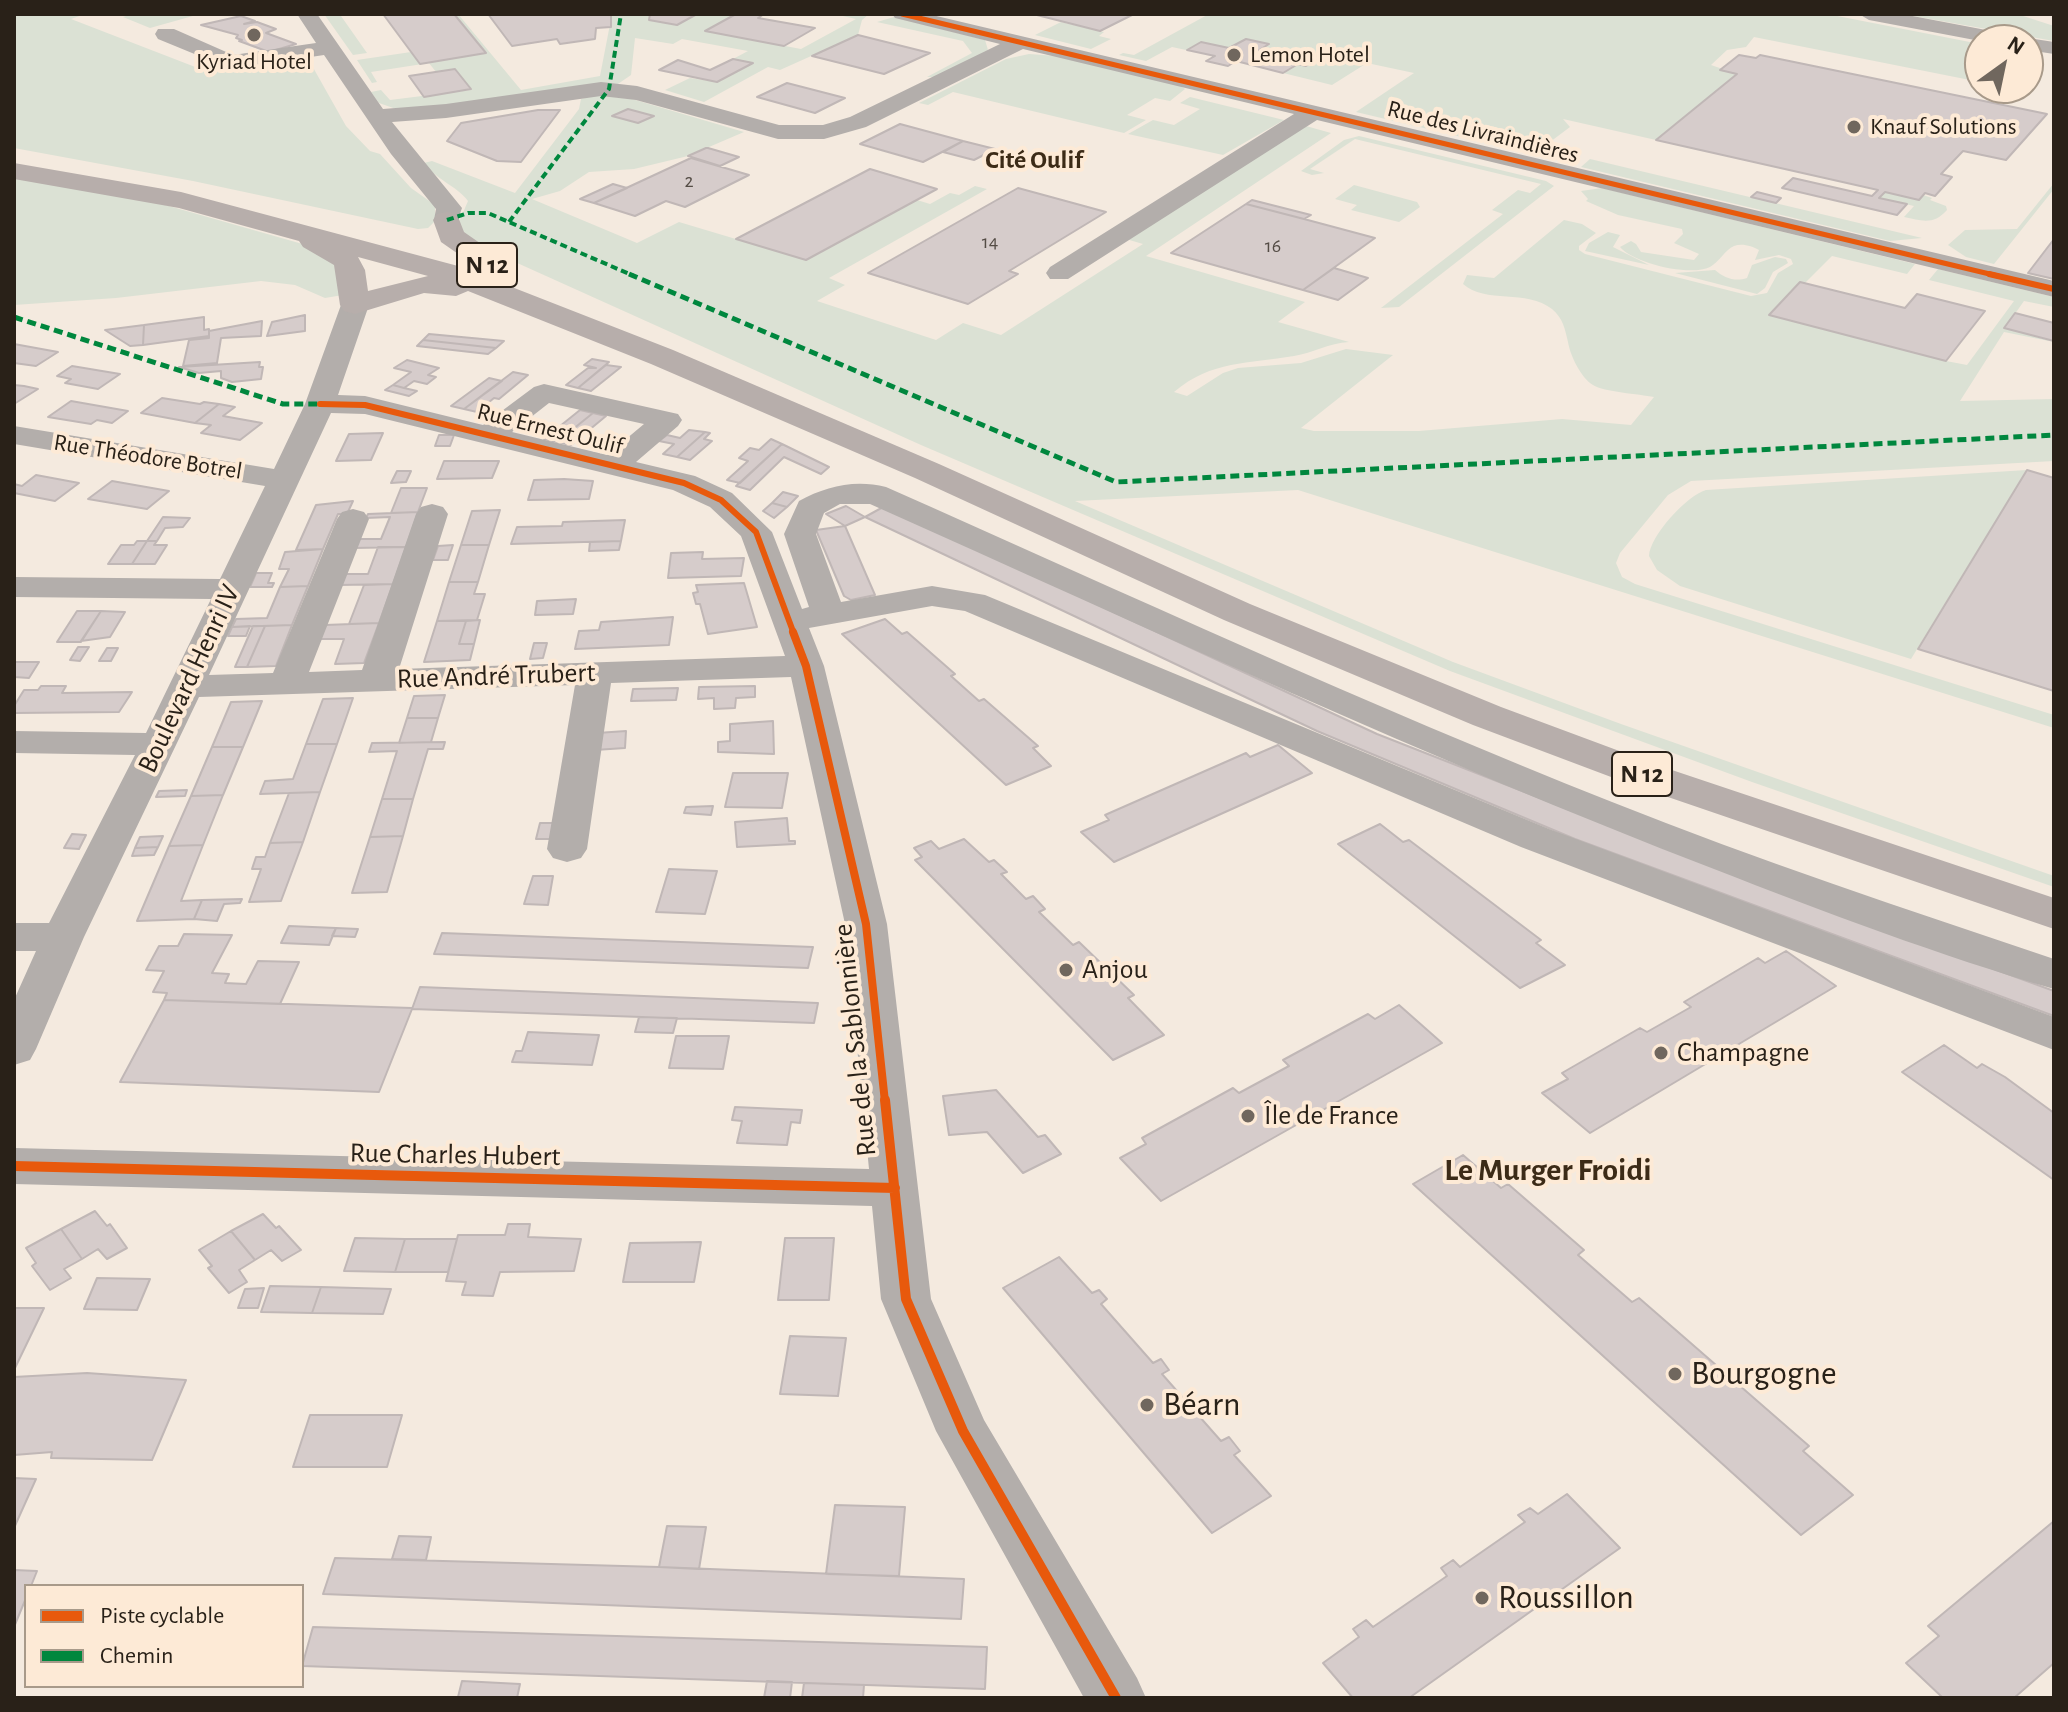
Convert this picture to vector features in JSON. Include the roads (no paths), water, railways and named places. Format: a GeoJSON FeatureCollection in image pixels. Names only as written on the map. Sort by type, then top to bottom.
{"type":"FeatureCollection","features":[{"type":"Feature","properties":{"kind":"main road","name":"N 12"},"geometry":{"type":"LineString","coordinates":[[14,154],[258,199],[360,225],[497,268],[600,309],[760,382],[927,471]]}},
{"type":"Feature","properties":{"kind":"main road","name":"N 12"},"geometry":{"type":"LineString","coordinates":[[14,171],[101,185],[254,218],[448,272],[662,357],[927,471],[1237,612],[1487,716],[1642,774],[2054,914]]}},
{"type":"Feature","properties":{"kind":"main road","name":"N 12"},"geometry":{"type":"LineString","coordinates":[[254,218],[268,229],[308,239],[344,255],[351,266],[355,305],[422,284],[448,285],[527,309],[625,351],[662,357]]}},
{"type":"Feature","properties":{"kind":"main road","name":"N 12"},"geometry":{"type":"LineString","coordinates":[[447,220],[451,236],[497,268]]}},
{"type":"Feature","properties":{"kind":"street"},"geometry":{"type":"LineString","coordinates":[[307,14],[388,133],[449,208],[447,220]]}},
{"type":"Feature","properties":{"kind":"street","name":"Rue des Livraindières"},"geometry":{"type":"LineString","coordinates":[[902,14],[2054,289]]}},
{"type":"Feature","properties":{"kind":"street"},"geometry":{"type":"LineString","coordinates":[[1869,14],[1964,32]]}},
{"type":"Feature","properties":{"kind":"street"},"geometry":{"type":"LineString","coordinates":[[166,34],[231,62],[330,48]]}},
{"type":"Feature","properties":{"kind":"street"},"geometry":{"type":"LineString","coordinates":[[388,133],[418,119],[446,111],[576,91],[609,89],[645,95],[778,132],[816,133],[854,124],[1023,41]]}},
{"type":"Feature","properties":{"kind":"street"},"geometry":{"type":"LineString","coordinates":[[1059,273],[1314,112]]}},
{"type":"Feature","properties":{"kind":"street","name":"Boulevard Henri IV"},"geometry":{"type":"LineString","coordinates":[[14,1049],[63,937],[159,744],[320,404],[355,305]]}},
{"type":"Feature","properties":{"kind":"street","name":"Rue Ernest Oulif"},"geometry":{"type":"LineString","coordinates":[[490,434],[544,393],[667,420],[614,465]]}},
{"type":"Feature","properties":{"kind":"street","name":"Rue Ernest Oulif"},"geometry":{"type":"LineString","coordinates":[[320,404],[365,405],[684,483],[721,500],[756,532]]}},
{"type":"Feature","properties":{"kind":"street","name":"Rue Théodore Botrel"},"geometry":{"type":"LineString","coordinates":[[14,435],[283,480]]}},
{"type":"Feature","properties":{"kind":"street"},"geometry":{"type":"LineString","coordinates":[[2054,974],[1810,891],[1599,811],[1345,703],[875,494],[834,495],[810,508],[800,534],[809,618],[932,596],[973,602],[1535,838],[2054,1034]]}},
{"type":"Feature","properties":{"kind":"street"},"geometry":{"type":"LineString","coordinates":[[377,680],[432,514]]}},
{"type":"Feature","properties":{"kind":"street"},"geometry":{"type":"LineString","coordinates":[[287,683],[353,519]]}},
{"type":"Feature","properties":{"kind":"street","name":"Rue de la Sablonnière"},"geometry":{"type":"LineString","coordinates":[[756,532],[809,618],[806,666],[866,924],[906,1299],[963,1431],[1116,1698]]}},
{"type":"Feature","properties":{"kind":"street"},"geometry":{"type":"LineString","coordinates":[[14,587],[231,589]]}},
{"type":"Feature","properties":{"kind":"street","name":"Rue André Trubert"},"geometry":{"type":"LineString","coordinates":[[186,687],[806,666]]}},
{"type":"Feature","properties":{"kind":"street"},"geometry":{"type":"LineString","coordinates":[[567,849],[595,673]]}},
{"type":"Feature","properties":{"kind":"street"},"geometry":{"type":"LineString","coordinates":[[14,742],[159,744]]}},
{"type":"Feature","properties":{"kind":"street"},"geometry":{"type":"LineString","coordinates":[[14,937],[63,937]]}},
{"type":"Feature","properties":{"kind":"street","name":"Rue Charles Hubert"},"geometry":{"type":"LineString","coordinates":[[14,1166],[895,1188]]}},
{"type":"Feature","properties":{"kind":"place","name":"Kyriad Hotel"},"geometry":{"type":"Point","coordinates":[254,35]}},
{"type":"Feature","properties":{"kind":"place","name":"Lemon Hotel"},"geometry":{"type":"Point","coordinates":[1234,55]}},
{"type":"Feature","properties":{"kind":"place","name":"Knauf Solutions"},"geometry":{"type":"Point","coordinates":[1854,127]}},
{"type":"Feature","properties":{"kind":"place","name":"Anjou"},"geometry":{"type":"Point","coordinates":[1066,970]}},
{"type":"Feature","properties":{"kind":"place","name":"Champagne"},"geometry":{"type":"Point","coordinates":[1661,1053]}},
{"type":"Feature","properties":{"kind":"place","name":"Île de France"},"geometry":{"type":"Point","coordinates":[1248,1116]}},
{"type":"Feature","properties":{"kind":"place","name":"Bourgogne"},"geometry":{"type":"Point","coordinates":[1675,1374]}},
{"type":"Feature","properties":{"kind":"place","name":"Béarn"},"geometry":{"type":"Point","coordinates":[1147,1405]}},
{"type":"Feature","properties":{"kind":"place","name":"Roussillon"},"geometry":{"type":"Point","coordinates":[1482,1598]}},
{"type":"Feature","properties":{"kind":"district","name":"Cité Oulif"},"geometry":{"type":"Point","coordinates":[1034,160]}},
{"type":"Feature","properties":{"kind":"district","name":"Le Murger Froidi"},"geometry":{"type":"Point","coordinates":[1548,1170]}}]}
